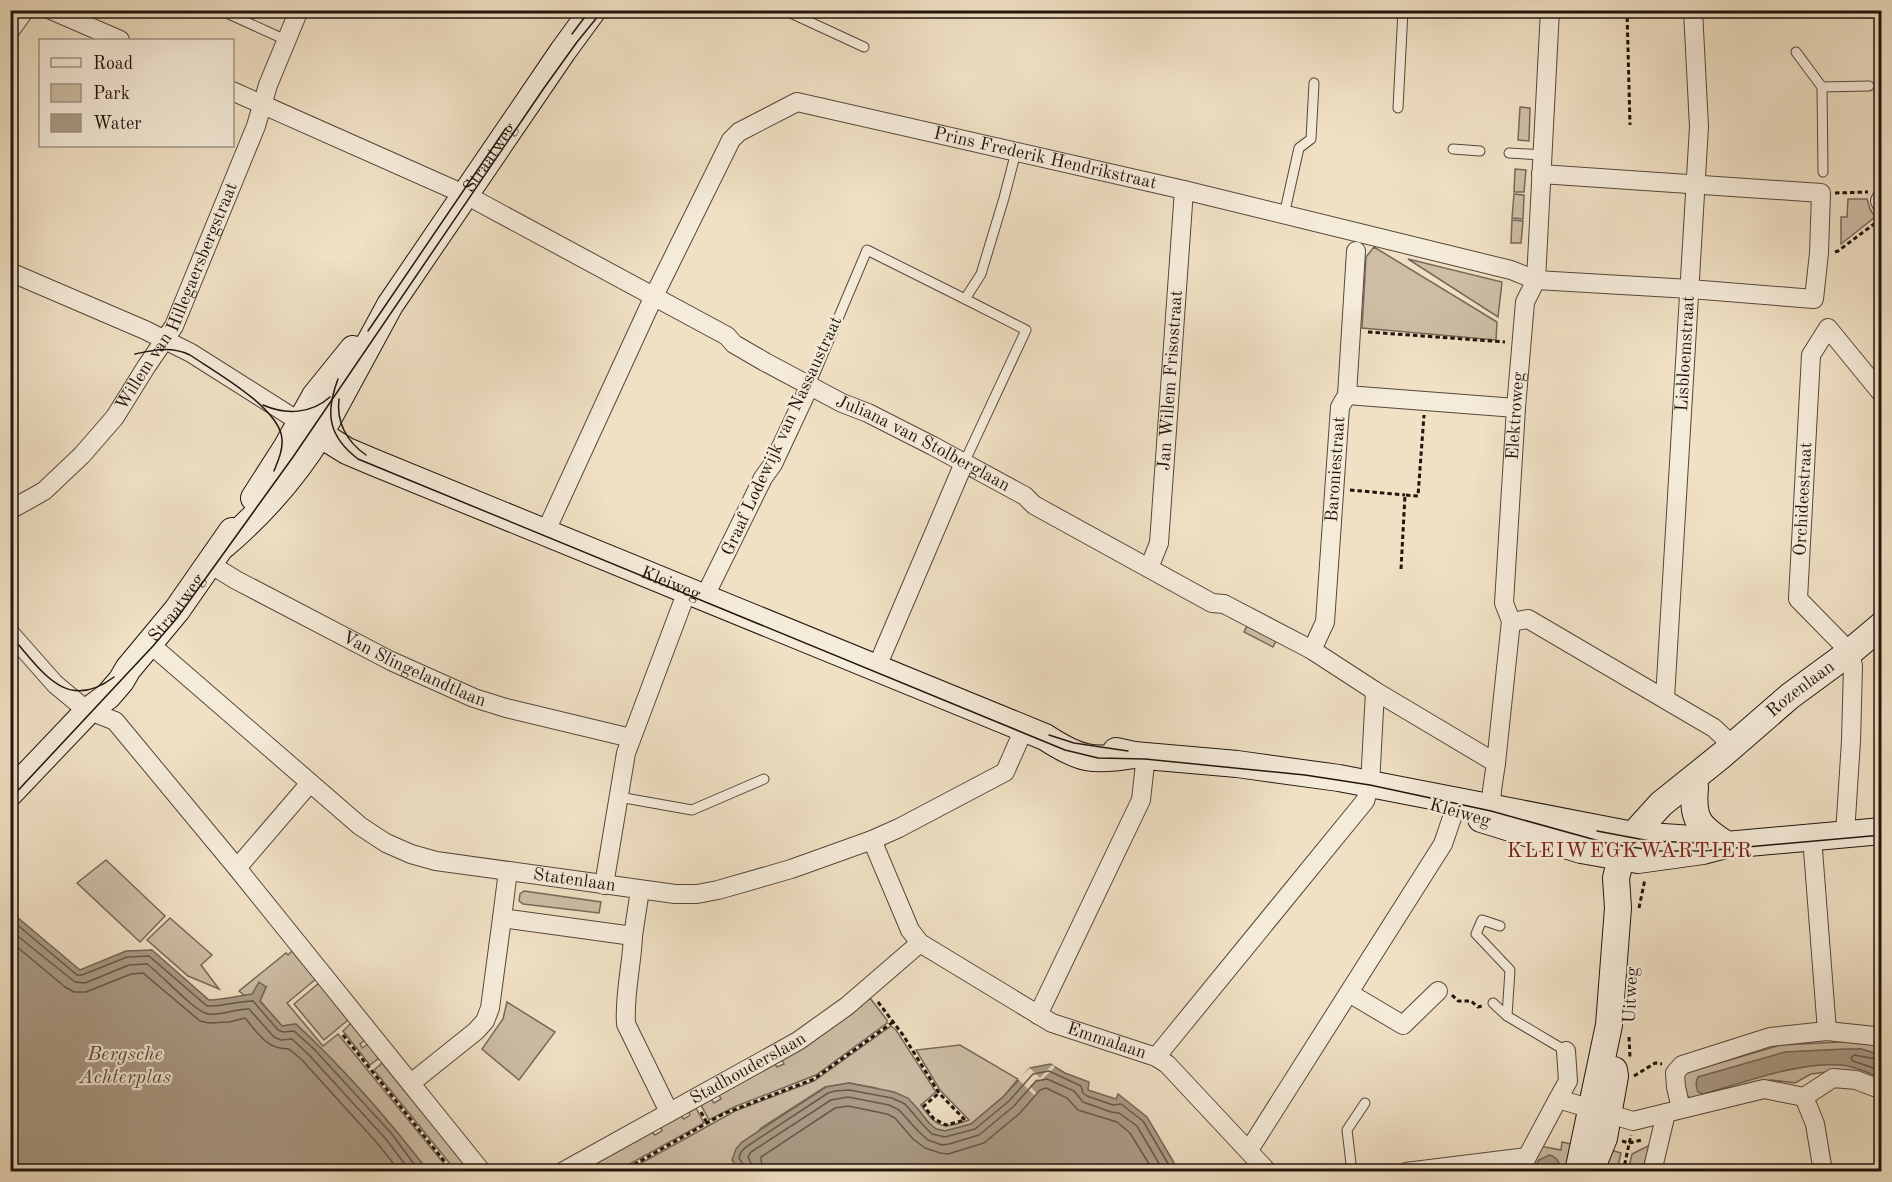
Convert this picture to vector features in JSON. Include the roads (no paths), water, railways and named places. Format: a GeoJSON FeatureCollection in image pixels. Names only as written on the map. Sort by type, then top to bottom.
{"type":"FeatureCollection","features":[{"type":"Feature","properties":{"kind":"street"},"geometry":{"type":"LineString","coordinates":[[10,31],[25,10]]}},
{"type":"Feature","properties":{"kind":"street"},"geometry":{"type":"LineString","coordinates":[[51,10],[101,37]]}},
{"type":"Feature","properties":{"kind":"street","name":"Willem van Hillegaersbergstraat"},"geometry":{"type":"LineString","coordinates":[[10,510],[44,491],[82,455],[115,417],[165,340],[178,315],[256,126],[268,85],[299,10]]}},
{"type":"Feature","properties":{"kind":"street","name":"Straatweg"},"geometry":{"type":"LineString","coordinates":[[10,793],[89,710],[100,694],[117,676],[128,669],[150,644],[217,555],[264,506],[303,460],[310,428],[390,305],[468,196],[563,51],[593,10]]}},
{"type":"Feature","properties":{"kind":"street","name":"Elektroweg"},"geometry":{"type":"LineString","coordinates":[[1491,814],[1511,621],[1504,603],[1516,408],[1525,302],[1536,280],[1550,10]]}},
{"type":"Feature","properties":{"kind":"street","name":"Lisbloemstraat"},"geometry":{"type":"LineString","coordinates":[[1665,698],[1699,127],[1693,10]]}},
{"type":"Feature","properties":{"kind":"street","name":"Juliana van Stolberglaan"},"geometry":{"type":"LineString","coordinates":[[234,92],[468,196],[727,336],[735,344],[765,362],[842,403],[868,413],[1025,496],[1034,505],[1212,603],[1224,604],[1312,650],[1375,691],[1497,763]]}},
{"type":"Feature","properties":{"kind":"street","name":"Prins Frederik Hendrikstraat"},"geometry":{"type":"LineString","coordinates":[[545,533],[654,296],[731,140],[739,132],[797,102],[1184,190],[1511,270],[1536,280],[1814,299],[1819,253],[1821,193],[1695,185]]}},
{"type":"Feature","properties":{"kind":"street"},"geometry":{"type":"LineString","coordinates":[[1541,174],[1695,185]]}},
{"type":"Feature","properties":{"kind":"street","name":"Jan Willem Frisostraat"},"geometry":{"type":"LineString","coordinates":[[1149,568],[1159,543],[1184,190]]}},
{"type":"Feature","properties":{"kind":"street","name":"Baroniestraat"},"geometry":{"type":"LineString","coordinates":[[1312,650],[1325,622],[1340,406],[1347,395],[1356,251]]}},
{"type":"Feature","properties":{"kind":"street"},"geometry":{"type":"LineString","coordinates":[[10,272],[191,353],[310,428]]}},
{"type":"Feature","properties":{"kind":"street","name":"Orchideestraat"},"geometry":{"type":"LineString","coordinates":[[1850,652],[1798,599],[1811,355],[1828,328],[1881,394]]}},
{"type":"Feature","properties":{"kind":"street","name":"Graaf Lodewijk van Nassaustraat"},"geometry":{"type":"LineString","coordinates":[[604,885],[626,753],[631,738],[696,594],[773,464],[810,385]]}},
{"type":"Feature","properties":{"kind":"street"},"geometry":{"type":"LineString","coordinates":[[1347,395],[1516,408]]}},
{"type":"Feature","properties":{"kind":"street","name":"Kleiweg"},"geometry":{"type":"LineString","coordinates":[[310,428],[347,451],[373,462],[1035,733],[1140,755],[1237,764],[1370,783],[1404,797],[1456,805],[1640,849],[1693,839],[1726,845],[1881,831]]}},
{"type":"Feature","properties":{"kind":"street"},"geometry":{"type":"LineString","coordinates":[[876,669],[964,463]]}},
{"type":"Feature","properties":{"kind":"street","name":"Van Slingelandtlaan"},"geometry":{"type":"LineString","coordinates":[[217,555],[236,580],[391,661],[474,698],[631,738]]}},
{"type":"Feature","properties":{"kind":"street"},"geometry":{"type":"LineString","coordinates":[[1511,621],[1528,619],[1665,698],[1714,728],[1728,750]]}},
{"type":"Feature","properties":{"kind":"street","name":"Rozenlaan"},"geometry":{"type":"LineString","coordinates":[[1640,849],[1661,804],[1881,625]]}},
{"type":"Feature","properties":{"kind":"street"},"geometry":{"type":"LineString","coordinates":[[10,633],[47,676],[85,709],[115,721],[237,868],[482,1172]]}},
{"type":"Feature","properties":{"kind":"street","name":"Statenlaan"},"geometry":{"type":"LineString","coordinates":[[150,644],[360,826],[386,843],[411,855],[508,872],[675,894],[697,894],[718,890],[791,869],[872,840],[1005,772],[1035,733]]}},
{"type":"Feature","properties":{"kind":"street"},"geometry":{"type":"LineString","coordinates":[[1845,834],[1852,709],[1853,666],[1850,652]]}},
{"type":"Feature","properties":{"kind":"street"},"geometry":{"type":"LineString","coordinates":[[1156,1057],[1365,801],[1370,783],[1375,691]]}},
{"type":"Feature","properties":{"kind":"street","name":"Rozenlaan"},"geometry":{"type":"LineString","coordinates":[[1640,849],[1728,750]]}},
{"type":"Feature","properties":{"kind":"street"},"geometry":{"type":"LineString","coordinates":[[1038,1015],[1141,800],[1140,755]]}},
{"type":"Feature","properties":{"kind":"street"},"geometry":{"type":"LineString","coordinates":[[237,868],[310,783]]}},
{"type":"Feature","properties":{"kind":"street"},"geometry":{"type":"LineString","coordinates":[[1695,787],[1694,801],[1698,823],[1705,831],[1726,845]]}},
{"type":"Feature","properties":{"kind":"street"},"geometry":{"type":"LineString","coordinates":[[1249,1150],[1443,844],[1456,805]]}},
{"type":"Feature","properties":{"kind":"street"},"geometry":{"type":"LineString","coordinates":[[1812,837],[1827,1031]]}},
{"type":"Feature","properties":{"kind":"street"},"geometry":{"type":"LineString","coordinates":[[872,840],[910,930],[920,943]]}},
{"type":"Feature","properties":{"kind":"street","name":"Uitweg"},"geometry":{"type":"LineString","coordinates":[[1611,1114],[1628,912],[1616,878],[1640,849]]}},
{"type":"Feature","properties":{"kind":"street"},"geometry":{"type":"LineString","coordinates":[[411,1083],[476,1031],[485,1021],[490,1008],[508,872]]}},
{"type":"Feature","properties":{"kind":"street"},"geometry":{"type":"LineString","coordinates":[[640,890],[625,1008],[626,1024],[669,1112]]}},
{"type":"Feature","properties":{"kind":"street"},"geometry":{"type":"LineString","coordinates":[[502,918],[633,936]]}},
{"type":"Feature","properties":{"kind":"street","name":"Emmalaan"},"geometry":{"type":"LineString","coordinates":[[920,943],[1052,1023],[1156,1057],[1167,1064],[1268,1172]]}},
{"type":"Feature","properties":{"kind":"street","name":"Stadhouderslaan"},"geometry":{"type":"LineString","coordinates":[[562,1172],[798,1041],[847,1006],[920,943]]}},
{"type":"Feature","properties":{"kind":"street"},"geometry":{"type":"LineString","coordinates":[[1349,993],[1403,1025],[1438,991]]}},
{"type":"Feature","properties":{"kind":"street"},"geometry":{"type":"LineString","coordinates":[[1652,1172],[1673,1111],[1675,1073],[1682,1065],[1770,1037],[1827,1031],[1881,1038]]}},
{"type":"Feature","properties":{"kind":"street"},"geometry":{"type":"LineString","coordinates":[[1406,1172],[1524,1164],[1568,1081],[1566,1051]]}},
{"type":"Feature","properties":{"kind":"street"},"geometry":{"type":"LineString","coordinates":[[1558,1099],[1611,1114],[1673,1111],[1764,1089],[1804,1097],[1833,1078],[1856,1080],[1881,1090]]}},
{"type":"Feature","properties":{"kind":"street"},"geometry":{"type":"LineString","coordinates":[[1804,1097],[1815,1124],[1823,1172]]}},
{"type":"Feature","properties":{"kind":"street"},"geometry":{"type":"LineString","coordinates":[[1578,1172],[1611,1114]]}},
{"type":"Feature","properties":{"kind":"street"},"geometry":{"type":"LineString","coordinates":[[1590,1172],[1611,1114]]}},
{"type":"Feature","properties":{"kind":"lane"},"geometry":{"type":"LineString","coordinates":[[220,10],[286,40]]}},
{"type":"Feature","properties":{"kind":"lane"},"geometry":{"type":"LineString","coordinates":[[784,10],[864,46]]}},
{"type":"Feature","properties":{"kind":"lane"},"geometry":{"type":"LineString","coordinates":[[1398,108],[1403,10]]}},
{"type":"Feature","properties":{"kind":"lane"},"geometry":{"type":"LineString","coordinates":[[1796,52],[1822,87],[1822,172]]}},
{"type":"Feature","properties":{"kind":"lane"},"geometry":{"type":"LineString","coordinates":[[1284,215],[1299,148],[1311,139],[1314,83]]}},
{"type":"Feature","properties":{"kind":"lane"},"geometry":{"type":"LineString","coordinates":[[1822,87],[1869,86]]}},
{"type":"Feature","properties":{"kind":"lane"},"geometry":{"type":"LineString","coordinates":[[1453,149],[1480,151]]}},
{"type":"Feature","properties":{"kind":"lane"},"geometry":{"type":"LineString","coordinates":[[964,463],[1026,330],[965,299],[981,274],[1016,152]]}},
{"type":"Feature","properties":{"kind":"lane"},"geometry":{"type":"LineString","coordinates":[[1509,153],[1542,155]]}},
{"type":"Feature","properties":{"kind":"lane","name":"Graaf Lodewijk van Nassaustraat"},"geometry":{"type":"LineString","coordinates":[[810,385],[867,250],[965,299]]}},
{"type":"Feature","properties":{"kind":"lane"},"geometry":{"type":"LineString","coordinates":[[619,797],[692,810],[764,779]]}},
{"type":"Feature","properties":{"kind":"lane"},"geometry":{"type":"LineString","coordinates":[[1500,926],[1482,920],[1476,934],[1510,970],[1507,1016]]}},
{"type":"Feature","properties":{"kind":"lane"},"geometry":{"type":"LineString","coordinates":[[1493,1004],[1507,1016],[1566,1051]]}},
{"type":"Feature","properties":{"kind":"lane"},"geometry":{"type":"LineString","coordinates":[[1352,1172],[1347,1130],[1365,1103]]}},
{"type":"Feature","properties":{"kind":"water","name":"Bergsche Achterplas"},"geometry":{"type":"Polygon","coordinates":[[[11,915],[18,918],[80,970],[126,951],[152,950],[209,1000],[252,994],[259,982],[266,987],[260,1001],[282,1026],[296,1024],[314,1041],[365,1095],[428,1171],[11,1171],[11,915]]]}},
{"type":"Feature","properties":{"kind":"water"},"geometry":{"type":"Polygon","coordinates":[[[1861,1049],[1881,1055],[1881,1078],[1851,1067],[1824,1065],[1771,1074],[1703,1094],[1698,1092],[1696,1083],[1698,1077],[1785,1052],[1861,1049]]]}},
{"type":"Feature","properties":{"kind":"water"},"geometry":{"type":"Polygon","coordinates":[[[1050,1064],[1065,1073],[1089,1082],[1088,1090],[1116,1099],[1118,1094],[1147,1117],[1179,1171],[741,1172],[732,1160],[736,1149],[742,1142],[826,1087],[849,1083],[894,1092],[908,1098],[936,1129],[945,1131],[971,1124],[1004,1096],[1030,1068],[1050,1064]]]}},
{"type":"Feature","properties":{"kind":"water"},"geometry":{"type":"Polygon","coordinates":[[[1549,1155],[1558,1161],[1559,1171],[1533,1171],[1539,1160],[1549,1155]]]}},
{"type":"Feature","properties":{"kind":"tram line"},"geometry":{"type":"LineString","coordinates":[[572,34],[590,10]]}},
{"type":"Feature","properties":{"kind":"tram line"},"geometry":{"type":"LineString","coordinates":[[10,799],[177,618],[293,457],[544,88],[603,10]]}},
{"type":"Feature","properties":{"kind":"tram line"},"geometry":{"type":"LineString","coordinates":[[368,331],[506,128]]}},
{"type":"Feature","properties":{"kind":"tram line"},"geometry":{"type":"LineString","coordinates":[[135,354],[156,350],[183,352],[230,381],[259,403],[278,427],[282,439],[281,451],[274,471]]}},
{"type":"Feature","properties":{"kind":"tram line"},"geometry":{"type":"LineString","coordinates":[[338,379],[331,403],[332,423],[340,442],[358,459],[1065,750],[1098,758],[1145,759],[1305,775],[1370,785],[1491,811],[1610,844],[1659,851],[1703,851],[1882,835]]}},
{"type":"Feature","properties":{"kind":"tram line"},"geometry":{"type":"LineString","coordinates":[[263,405],[280,410],[307,410],[330,397]]}},
{"type":"Feature","properties":{"kind":"tram line"},"geometry":{"type":"LineString","coordinates":[[339,399],[339,416],[344,431],[353,444],[366,455]]}},
{"type":"Feature","properties":{"kind":"tram line"},"geometry":{"type":"LineString","coordinates":[[10,635],[44,673],[55,683],[68,689],[81,691],[97,687],[114,677]]}},
{"type":"Feature","properties":{"kind":"tram line"},"geometry":{"type":"LineString","coordinates":[[1049,735],[1074,743],[1128,751]]}},
{"type":"Feature","properties":{"kind":"tram line"},"geometry":{"type":"LineString","coordinates":[[1597,831],[1650,841],[1701,843]]}},
{"type":"Feature","properties":{"kind":"district","name":"KLEIWEGKWARTIER"},"geometry":{"type":"Point","coordinates":[1630,851]}}]}
